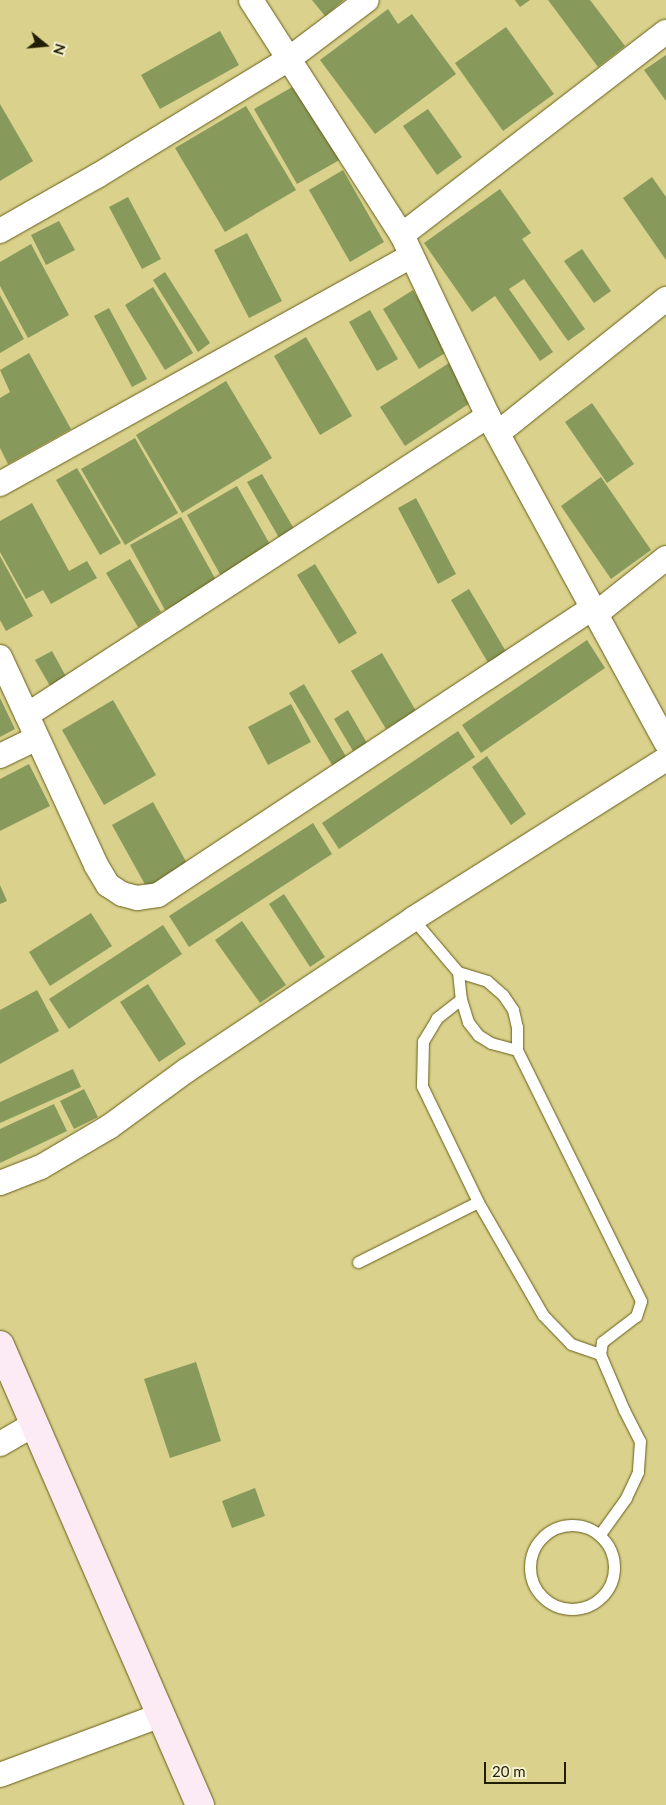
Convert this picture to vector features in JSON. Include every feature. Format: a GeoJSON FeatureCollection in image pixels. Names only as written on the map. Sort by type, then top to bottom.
{"type":"FeatureCollection","features":[{"type":"Feature","properties":{"kind":"street"},"geometry":{"type":"LineString","coordinates":[[251,0],[402,235],[410,257],[493,424],[666,742]]}},
{"type":"Feature","properties":{"kind":"street"},"geometry":{"type":"LineString","coordinates":[[0,231],[97,176],[290,58],[367,0]]}},
{"type":"Feature","properties":{"kind":"street"},"geometry":{"type":"LineString","coordinates":[[402,235],[666,32]]}},
{"type":"Feature","properties":{"kind":"street"},"geometry":{"type":"LineString","coordinates":[[0,484],[410,257]]}},
{"type":"Feature","properties":{"kind":"street"},"geometry":{"type":"LineString","coordinates":[[27,715],[493,424],[666,299]]}},
{"type":"Feature","properties":{"kind":"street"},"geometry":{"type":"LineString","coordinates":[[0,657],[108,884],[122,894],[137,898],[158,895],[595,610],[666,558]]}},
{"type":"Feature","properties":{"kind":"street"},"geometry":{"type":"LineString","coordinates":[[0,756],[37,738]]}},
{"type":"Feature","properties":{"kind":"street"},"geometry":{"type":"LineString","coordinates":[[0,1183],[41,1167],[109,1126],[186,1070],[413,919],[666,759]]}},
{"type":"Feature","properties":{"kind":"street"},"geometry":{"type":"LineString","coordinates":[[0,1345],[200,1805]]}},
{"type":"Feature","properties":{"kind":"street"},"geometry":{"type":"LineString","coordinates":[[0,1444],[34,1424]]}},
{"type":"Feature","properties":{"kind":"street"},"geometry":{"type":"LineString","coordinates":[[0,1775],[161,1715]]}},
{"type":"Feature","properties":{"kind":"lane"},"geometry":{"type":"LineString","coordinates":[[413,919],[458,972],[487,981],[503,995],[515,1018],[517,1050],[641,1301],[636,1316],[602,1342],[600,1354],[624,1410],[640,1440],[638,1472],[626,1498],[600,1534]]}},
{"type":"Feature","properties":{"kind":"lane"},"geometry":{"type":"LineString","coordinates":[[458,972],[461,1000],[468,1022],[478,1035],[491,1043],[517,1050]]}},
{"type":"Feature","properties":{"kind":"lane"},"geometry":{"type":"LineString","coordinates":[[461,1000],[437,1018],[423,1041],[422,1086],[478,1202],[543,1314],[570,1344],[600,1354]]}},
{"type":"Feature","properties":{"kind":"lane"},"geometry":{"type":"LineString","coordinates":[[358,1262],[478,1202]]}},
{"type":"Feature","properties":{"kind":"lane"},"geometry":{"type":"LineString","coordinates":[[569,1525],[588,1527],[600,1534],[608,1544],[614,1563],[612,1582],[605,1594],[583,1609],[570,1610],[545,1600],[531,1577],[533,1551],[540,1540],[550,1531],[569,1525]]}},
{"type":"Feature","properties":{"kind":"building"},"geometry":{"type":"Polygon","coordinates":[[[312,0],[344,0],[325,16],[312,0]]]}},
{"type":"Feature","properties":{"kind":"building"},"geometry":{"type":"Polygon","coordinates":[[[515,0],[530,0],[520,7],[515,0]]]}},
{"type":"Feature","properties":{"kind":"building"},"geometry":{"type":"Polygon","coordinates":[[[548,0],[590,0],[625,46],[598,67],[548,0]]]}},
{"type":"Feature","properties":{"kind":"building"},"geometry":{"type":"Polygon","coordinates":[[[388,9],[398,24],[412,14],[456,74],[375,134],[320,60],[388,9]]]}},
{"type":"Feature","properties":{"kind":"building"},"geometry":{"type":"Polygon","coordinates":[[[506,27],[554,94],[503,131],[455,63],[506,27]]]}},
{"type":"Feature","properties":{"kind":"building"},"geometry":{"type":"Polygon","coordinates":[[[220,31],[239,65],[160,109],[141,75],[220,31]]]}},
{"type":"Feature","properties":{"kind":"building"},"geometry":{"type":"Polygon","coordinates":[[[666,55],[666,101],[644,70],[666,55]]]}},
{"type":"Feature","properties":{"kind":"building"},"geometry":{"type":"Polygon","coordinates":[[[301,82],[343,158],[297,184],[254,109],[301,82]]]}},
{"type":"Feature","properties":{"kind":"building"},"geometry":{"type":"Polygon","coordinates":[[[0,104],[33,161],[0,181],[0,104]]]}},
{"type":"Feature","properties":{"kind":"building"},"geometry":{"type":"Polygon","coordinates":[[[246,106],[296,190],[225,232],[175,148],[246,106]]]}},
{"type":"Feature","properties":{"kind":"building"},"geometry":{"type":"Polygon","coordinates":[[[428,109],[462,157],[437,175],[403,126],[428,109]]]}},
{"type":"Feature","properties":{"kind":"building"},"geometry":{"type":"Polygon","coordinates":[[[343,170],[384,242],[350,262],[309,190],[343,170]]]}},
{"type":"Feature","properties":{"kind":"building"},"geometry":{"type":"Polygon","coordinates":[[[652,177],[666,197],[666,260],[623,198],[652,177]]]}},
{"type":"Feature","properties":{"kind":"building"},"geometry":{"type":"Polygon","coordinates":[[[500,189],[531,233],[522,239],[585,329],[568,341],[524,279],[509,289],[553,352],[540,361],[495,296],[472,312],[424,243],[500,189]]]}},
{"type":"Feature","properties":{"kind":"building"},"geometry":{"type":"Polygon","coordinates":[[[128,197],[161,259],[142,269],[109,207],[128,197]]]}},
{"type":"Feature","properties":{"kind":"building"},"geometry":{"type":"Polygon","coordinates":[[[59,221],[75,250],[46,265],[31,235],[59,221]]]}},
{"type":"Feature","properties":{"kind":"building"},"geometry":{"type":"Polygon","coordinates":[[[247,233],[282,301],[249,318],[214,250],[247,233]]]}},
{"type":"Feature","properties":{"kind":"building"},"geometry":{"type":"Polygon","coordinates":[[[31,244],[69,315],[28,338],[0,286],[0,262],[31,244]]]}},
{"type":"Feature","properties":{"kind":"building"},"geometry":{"type":"Polygon","coordinates":[[[582,249],[611,291],[594,303],[564,261],[582,249]]]}},
{"type":"Feature","properties":{"kind":"building"},"geometry":{"type":"Polygon","coordinates":[[[165,272],[210,343],[198,352],[153,280],[165,272]]]}},
{"type":"Feature","properties":{"kind":"building"},"geometry":{"type":"Polygon","coordinates":[[[153,287],[193,353],[165,370],[125,305],[153,287]]]}},
{"type":"Feature","properties":{"kind":"building"},"geometry":{"type":"Polygon","coordinates":[[[413,290],[450,350],[419,369],[383,309],[413,290]]]}},
{"type":"Feature","properties":{"kind":"building"},"geometry":{"type":"Polygon","coordinates":[[[0,295],[24,339],[0,353],[0,295]]]}},
{"type":"Feature","properties":{"kind":"building"},"geometry":{"type":"Polygon","coordinates":[[[109,308],[147,379],[132,387],[94,316],[109,308]]]}},
{"type":"Feature","properties":{"kind":"building"},"geometry":{"type":"Polygon","coordinates":[[[370,310],[398,359],[377,371],[349,322],[370,310]]]}},
{"type":"Feature","properties":{"kind":"building"},"geometry":{"type":"Polygon","coordinates":[[[306,337],[352,416],[320,435],[274,356],[306,337]]]}},
{"type":"Feature","properties":{"kind":"building"},"geometry":{"type":"Polygon","coordinates":[[[29,353],[71,429],[8,464],[0,448],[0,398],[10,392],[0,370],[29,353]]]}},
{"type":"Feature","properties":{"kind":"building"},"geometry":{"type":"Polygon","coordinates":[[[449,363],[473,401],[405,446],[380,407],[449,363]]]}},
{"type":"Feature","properties":{"kind":"building"},"geometry":{"type":"Polygon","coordinates":[[[226,381],[272,458],[182,513],[136,435],[226,381]]]}},
{"type":"Feature","properties":{"kind":"building"},"geometry":{"type":"Polygon","coordinates":[[[592,403],[634,464],[607,483],[565,422],[592,403]]]}},
{"type":"Feature","properties":{"kind":"building"},"geometry":{"type":"Polygon","coordinates":[[[135,438],[178,513],[125,545],[81,469],[135,438]]]}},
{"type":"Feature","properties":{"kind":"building"},"geometry":{"type":"Polygon","coordinates":[[[77,468],[121,543],[100,555],[56,480],[77,468]]]}},
{"type":"Feature","properties":{"kind":"building"},"geometry":{"type":"Polygon","coordinates":[[[262,474],[297,534],[282,543],[247,482],[262,474]]]}},
{"type":"Feature","properties":{"kind":"building"},"geometry":{"type":"Polygon","coordinates":[[[601,477],[651,550],[611,579],[561,506],[601,477]]]}},
{"type":"Feature","properties":{"kind":"building"},"geometry":{"type":"Polygon","coordinates":[[[237,486],[272,548],[221,576],[187,515],[237,486]]]}},
{"type":"Feature","properties":{"kind":"building"},"geometry":{"type":"Polygon","coordinates":[[[416,498],[456,574],[438,584],[398,508],[416,498]]]}},
{"type":"Feature","properties":{"kind":"building"},"geometry":{"type":"Polygon","coordinates":[[[32,503],[69,571],[87,561],[97,578],[51,604],[43,590],[26,599],[0,552],[0,521],[32,503]]]}},
{"type":"Feature","properties":{"kind":"building"},"geometry":{"type":"Polygon","coordinates":[[[181,517],[217,582],[165,610],[130,545],[181,517]]]}},
{"type":"Feature","properties":{"kind":"building"},"geometry":{"type":"Polygon","coordinates":[[[0,556],[33,616],[6,631],[0,620],[0,556]]]}},
{"type":"Feature","properties":{"kind":"building"},"geometry":{"type":"Polygon","coordinates":[[[130,559],[161,612],[138,627],[106,573],[130,559]]]}},
{"type":"Feature","properties":{"kind":"building"},"geometry":{"type":"Polygon","coordinates":[[[315,564],[357,633],[339,644],[297,575],[315,564]]]}},
{"type":"Feature","properties":{"kind":"building"},"geometry":{"type":"Polygon","coordinates":[[[469,589],[508,655],[490,666],[451,600],[469,589]]]}},
{"type":"Feature","properties":{"kind":"building"},"geometry":{"type":"Polygon","coordinates":[[[587,640],[605,668],[481,753],[462,725],[587,640]]]}},
{"type":"Feature","properties":{"kind":"building"},"geometry":{"type":"Polygon","coordinates":[[[52,651],[69,682],[53,691],[35,660],[52,651]]]}},
{"type":"Feature","properties":{"kind":"building"},"geometry":{"type":"Polygon","coordinates":[[[382,653],[416,711],[386,729],[351,671],[382,653]]]}},
{"type":"Feature","properties":{"kind":"building"},"geometry":{"type":"Polygon","coordinates":[[[304,684],[348,760],[334,768],[289,693],[304,684]]]}},
{"type":"Feature","properties":{"kind":"building"},"geometry":{"type":"Polygon","coordinates":[[[0,698],[15,729],[0,737],[0,698]]]}},
{"type":"Feature","properties":{"kind":"building"},"geometry":{"type":"Polygon","coordinates":[[[113,700],[156,775],[104,805],[62,730],[113,700]]]}},
{"type":"Feature","properties":{"kind":"building"},"geometry":{"type":"Polygon","coordinates":[[[291,704],[311,742],[268,765],[248,727],[291,704]]]}},
{"type":"Feature","properties":{"kind":"building"},"geometry":{"type":"Polygon","coordinates":[[[348,710],[367,743],[353,751],[334,719],[348,710]]]}},
{"type":"Feature","properties":{"kind":"building"},"geometry":{"type":"Polygon","coordinates":[[[458,731],[475,757],[339,849],[322,823],[458,731]]]}},
{"type":"Feature","properties":{"kind":"building"},"geometry":{"type":"Polygon","coordinates":[[[487,756],[526,814],[511,825],[472,767],[487,756]]]}},
{"type":"Feature","properties":{"kind":"building"},"geometry":{"type":"Polygon","coordinates":[[[29,764],[50,806],[0,831],[0,779],[29,764]]]}},
{"type":"Feature","properties":{"kind":"building"},"geometry":{"type":"Polygon","coordinates":[[[153,802],[188,865],[147,888],[112,825],[153,802]]]}},
{"type":"Feature","properties":{"kind":"building"},"geometry":{"type":"Polygon","coordinates":[[[313,823],[332,854],[189,947],[169,916],[313,823]]]}},
{"type":"Feature","properties":{"kind":"building"},"geometry":{"type":"Polygon","coordinates":[[[0,885],[7,901],[0,904],[0,885]]]}},
{"type":"Feature","properties":{"kind":"building"},"geometry":{"type":"Polygon","coordinates":[[[284,894],[325,957],[310,967],[269,904],[284,894]]]}},
{"type":"Feature","properties":{"kind":"building"},"geometry":{"type":"Polygon","coordinates":[[[91,913],[112,946],[50,986],[29,952],[91,913]]]}},
{"type":"Feature","properties":{"kind":"building"},"geometry":{"type":"Polygon","coordinates":[[[242,921],[286,985],[260,1003],[215,940],[242,921]]]}},
{"type":"Feature","properties":{"kind":"building"},"geometry":{"type":"Polygon","coordinates":[[[163,925],[182,954],[69,1029],[49,999],[163,925]]]}},
{"type":"Feature","properties":{"kind":"building"},"geometry":{"type":"Polygon","coordinates":[[[148,984],[186,1044],[159,1062],[120,1002],[148,984]]]}},
{"type":"Feature","properties":{"kind":"building"},"geometry":{"type":"Polygon","coordinates":[[[37,990],[59,1031],[0,1064],[0,1010],[37,990]]]}},
{"type":"Feature","properties":{"kind":"building"},"geometry":{"type":"Polygon","coordinates":[[[73,1069],[81,1087],[0,1123],[0,1102],[73,1069]]]}},
{"type":"Feature","properties":{"kind":"building"},"geometry":{"type":"Polygon","coordinates":[[[84,1089],[98,1117],[74,1129],[60,1101],[84,1089]]]}},
{"type":"Feature","properties":{"kind":"building"},"geometry":{"type":"Polygon","coordinates":[[[54,1104],[67,1131],[0,1163],[0,1129],[54,1104]]]}},
{"type":"Feature","properties":{"kind":"building"},"geometry":{"type":"Polygon","coordinates":[[[196,1362],[221,1441],[170,1458],[144,1379],[196,1362]]]}},
{"type":"Feature","properties":{"kind":"building"},"geometry":{"type":"Polygon","coordinates":[[[255,1488],[265,1516],[232,1528],[222,1501],[255,1488]]]}}]}
